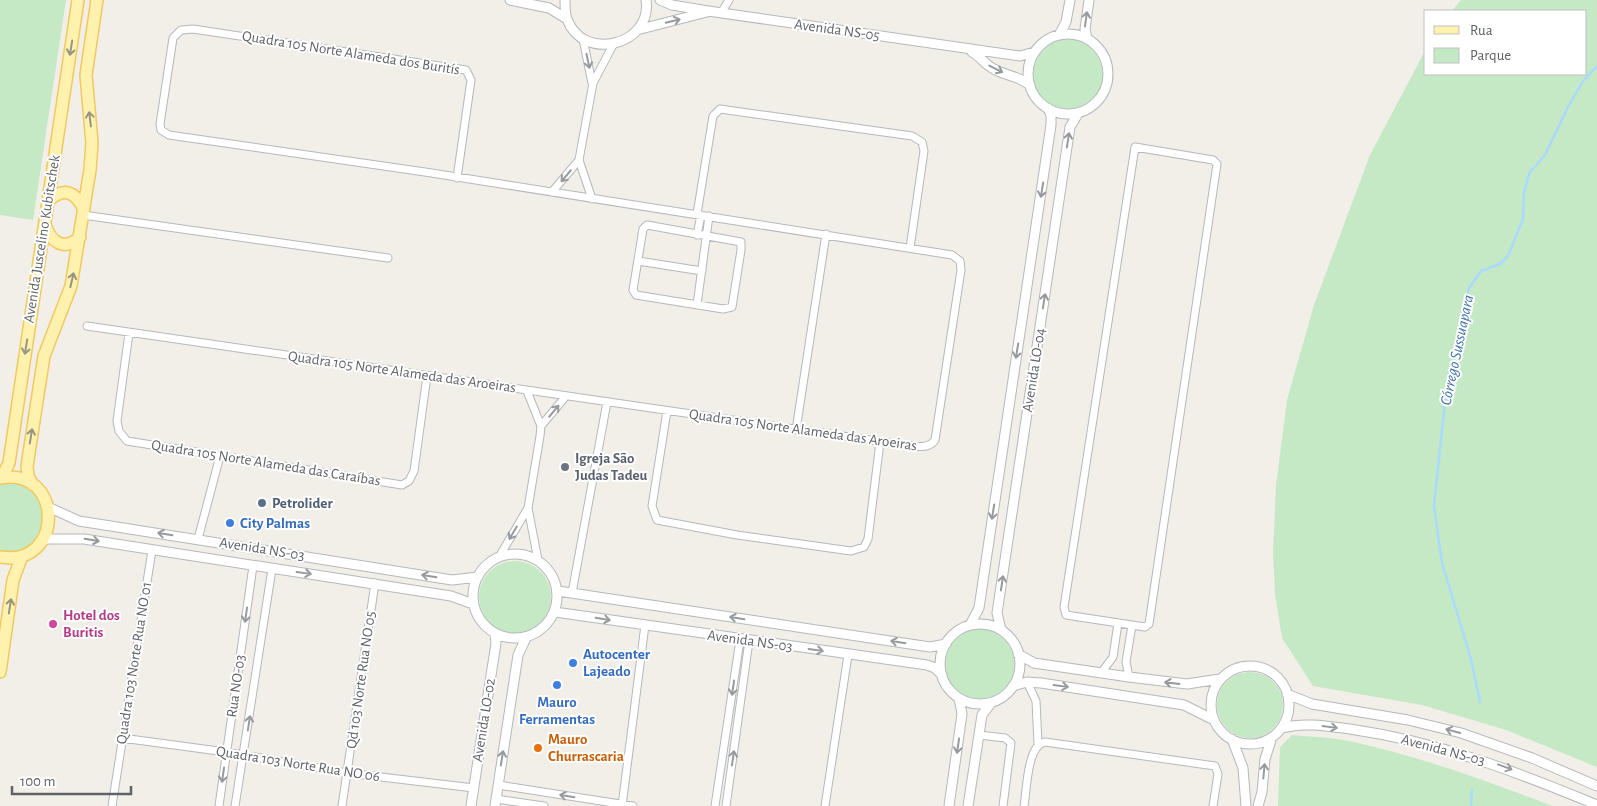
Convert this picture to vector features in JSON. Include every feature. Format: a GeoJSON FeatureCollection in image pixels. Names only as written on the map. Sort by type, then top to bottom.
{"type":"FeatureCollection","features":[{"type":"Feature","properties":{"kind":"main road","name":"Avenida Juscelino Kubitschek"},"geometry":{"type":"LineString","coordinates":[[48,507],[42,494],[32,484],[18,478],[1,478],[9,464],[78,0]]}},
{"type":"Feature","properties":{"kind":"main road","name":"Avenida Juscelino Kubitschek"},"geometry":{"type":"LineString","coordinates":[[32,484],[27,469],[41,369],[48,342],[70,290],[84,212],[92,150],[86,75],[97,0]]}},
{"type":"Feature","properties":{"kind":"main road"},"geometry":{"type":"LineString","coordinates":[[48,201],[57,193],[69,192],[77,197],[84,212]]}},
{"type":"Feature","properties":{"kind":"main road"},"geometry":{"type":"LineString","coordinates":[[45,222],[51,239],[58,244],[67,245],[80,237]]}},
{"type":"Feature","properties":{"kind":"main road"},"geometry":{"type":"LineString","coordinates":[[0,557],[22,556],[35,548],[43,539],[48,526],[48,507]]}},
{"type":"Feature","properties":{"kind":"main road"},"geometry":{"type":"LineString","coordinates":[[0,672],[13,580],[22,556]]}},
{"type":"Feature","properties":{"kind":"street"},"geometry":{"type":"LineString","coordinates":[[510,0],[549,8],[567,19],[583,39],[603,45],[613,45],[626,40],[637,30],[644,18],[646,0]]}},
{"type":"Feature","properties":{"kind":"street"},"geometry":{"type":"LineString","coordinates":[[565,0],[567,19]]}},
{"type":"Feature","properties":{"kind":"street","name":"Avenida NS-05"},"geometry":{"type":"LineString","coordinates":[[660,0],[672,5],[708,11],[965,49],[1023,56],[1035,52]]}},
{"type":"Feature","properties":{"kind":"street"},"geometry":{"type":"LineString","coordinates":[[721,13],[729,0]]}},
{"type":"Feature","properties":{"kind":"street"},"geometry":{"type":"LineString","coordinates":[[1059,35],[1066,22],[1070,0]]}},
{"type":"Feature","properties":{"kind":"street"},"geometry":{"type":"LineString","coordinates":[[1087,39],[1085,29],[1089,0]]}},
{"type":"Feature","properties":{"kind":"street"},"geometry":{"type":"LineString","coordinates":[[637,30],[708,11]]}},
{"type":"Feature","properties":{"kind":"street","name":"Quadra 105 Norte Alameda das Aroeiras"},"geometry":{"type":"LineString","coordinates":[[87,326],[880,442],[924,446],[932,443],[937,435],[961,266],[952,255],[699,214],[174,136],[162,132],[160,124],[172,42],[175,34],[185,29]]}},
{"type":"Feature","properties":{"kind":"street","name":"Quadra 105 Norte Alameda dos Buritís"},"geometry":{"type":"LineString","coordinates":[[185,29],[466,70],[471,80],[457,178]]}},
{"type":"Feature","properties":{"kind":"street"},"geometry":{"type":"LineString","coordinates":[[1030,85],[1029,69],[1035,52],[1045,41],[1059,35],[1072,34],[1087,39],[1098,48],[1104,57],[1108,77],[1099,99],[1090,108],[1079,112],[1064,114],[1048,108]]}},
{"type":"Feature","properties":{"kind":"street"},"geometry":{"type":"LineString","coordinates":[[583,39],[593,84]]}},
{"type":"Feature","properties":{"kind":"street"},"geometry":{"type":"LineString","coordinates":[[592,199],[579,160],[593,84],[613,45]]}},
{"type":"Feature","properties":{"kind":"street","name":"Avenida NS-05"},"geometry":{"type":"LineString","coordinates":[[965,49],[982,58],[992,68],[1019,78],[1030,85],[1037,99],[1048,108]]}},
{"type":"Feature","properties":{"kind":"street","name":"Avenida LO-04"},"geometry":{"type":"LineString","coordinates":[[970,625],[978,613],[983,580],[1051,125],[1051,115],[1048,108]]}},
{"type":"Feature","properties":{"kind":"street"},"geometry":{"type":"LineString","coordinates":[[697,235],[713,116],[720,109],[912,136],[922,142],[924,151],[910,248]]}},
{"type":"Feature","properties":{"kind":"street","name":"Avenida LO-04"},"geometry":{"type":"LineString","coordinates":[[1001,630],[997,613],[1067,146],[1071,123],[1079,112]]}},
{"type":"Feature","properties":{"kind":"street"},"geometry":{"type":"LineString","coordinates":[[1138,147],[1213,160],[1217,164],[1149,624],[1145,627],[1132,625],[1066,615],[1064,607],[1133,150],[1138,147]]}},
{"type":"Feature","properties":{"kind":"street"},"geometry":{"type":"LineString","coordinates":[[552,192],[579,160]]}},
{"type":"Feature","properties":{"kind":"street"},"geometry":{"type":"LineString","coordinates":[[84,212],[388,258]]}},
{"type":"Feature","properties":{"kind":"street"},"geometry":{"type":"LineString","coordinates":[[697,305],[710,216]]}},
{"type":"Feature","properties":{"kind":"street"},"geometry":{"type":"LineString","coordinates":[[644,226],[706,236],[737,240],[742,244],[732,308],[723,309],[636,295],[633,290],[644,226]]}},
{"type":"Feature","properties":{"kind":"street"},"geometry":{"type":"LineString","coordinates":[[796,430],[826,234]]}},
{"type":"Feature","properties":{"kind":"street"},"geometry":{"type":"LineString","coordinates":[[638,261],[702,271]]}},
{"type":"Feature","properties":{"kind":"street","name":"Quadra 105 Norte Alameda das Caraíbas"},"geometry":{"type":"LineString","coordinates":[[130,332],[117,421],[122,437],[132,442],[404,484],[412,477],[414,470],[427,376]]}},
{"type":"Feature","properties":{"kind":"street"},"geometry":{"type":"LineString","coordinates":[[527,391],[542,426]]}},
{"type":"Feature","properties":{"kind":"street"},"geometry":{"type":"LineString","coordinates":[[538,560],[528,508],[542,426],[566,396]]}},
{"type":"Feature","properties":{"kind":"street"},"geometry":{"type":"LineString","coordinates":[[572,593],[607,402]]}},
{"type":"Feature","properties":{"kind":"street"},"geometry":{"type":"LineString","coordinates":[[667,411],[652,506],[657,520],[737,535],[851,551],[864,547],[868,539],[880,442]]}},
{"type":"Feature","properties":{"kind":"street"},"geometry":{"type":"LineString","coordinates":[[198,539],[220,456]]}},
{"type":"Feature","properties":{"kind":"street","name":"Avenida NS-03"},"geometry":{"type":"LineString","coordinates":[[48,507],[79,521],[452,580],[478,577]]}},
{"type":"Feature","properties":{"kind":"street"},"geometry":{"type":"LineString","coordinates":[[499,557],[528,508]]}},
{"type":"Feature","properties":{"kind":"street","name":"Avenida NS-03"},"geometry":{"type":"LineString","coordinates":[[43,539],[84,539],[451,596],[474,604]]}},
{"type":"Feature","properties":{"kind":"street","name":"Quadra 103 Norte Rua NO 01"},"geometry":{"type":"LineString","coordinates":[[112,806],[152,550]]}},
{"type":"Feature","properties":{"kind":"street"},"geometry":{"type":"LineString","coordinates":[[512,554],[525,555],[538,560],[552,575],[558,590],[555,612],[545,628],[526,638],[508,638],[495,634],[486,628],[478,617],[474,604],[473,590],[478,577],[486,565],[499,557],[512,554]]}},
{"type":"Feature","properties":{"kind":"street","name":"Rua NO-03"},"geometry":{"type":"LineString","coordinates":[[219,806],[253,566]]}},
{"type":"Feature","properties":{"kind":"street"},"geometry":{"type":"LineString","coordinates":[[235,806],[272,569]]}},
{"type":"Feature","properties":{"kind":"street","name":"Qd 103 Norte Rua NO 05"},"geometry":{"type":"LineString","coordinates":[[342,806],[375,584]]}},
{"type":"Feature","properties":{"kind":"street","name":"Avenida NS-03"},"geometry":{"type":"LineString","coordinates":[[558,590],[930,647],[946,644]]}},
{"type":"Feature","properties":{"kind":"street","name":"Avenida NS-03"},"geometry":{"type":"LineString","coordinates":[[555,612],[927,665],[935,668],[942,675],[948,688],[959,698]]}},
{"type":"Feature","properties":{"kind":"street"},"geometry":{"type":"LineString","coordinates":[[1101,674],[1113,657],[1118,623]]}},
{"type":"Feature","properties":{"kind":"street"},"geometry":{"type":"LineString","coordinates":[[622,805],[645,625]]}},
{"type":"Feature","properties":{"kind":"street"},"geometry":{"type":"LineString","coordinates":[[942,675],[940,660],[946,644],[956,632],[970,625],[986,625],[1001,630],[1012,641],[1018,654],[1019,672],[1013,686],[1004,696],[990,703],[974,704],[959,698]]}},
{"type":"Feature","properties":{"kind":"street"},"geometry":{"type":"LineString","coordinates":[[1129,677],[1126,662],[1132,625]]}},
{"type":"Feature","properties":{"kind":"street","name":"Avenida LO-02"},"geometry":{"type":"LineString","coordinates":[[471,806],[496,643],[495,634]]}},
{"type":"Feature","properties":{"kind":"street","name":"Avenida LO-02"},"geometry":{"type":"LineString","coordinates":[[495,802],[518,655],[526,638]]}},
{"type":"Feature","properties":{"kind":"street"},"geometry":{"type":"LineString","coordinates":[[715,806],[745,640]]}},
{"type":"Feature","properties":{"kind":"street"},"geometry":{"type":"LineString","coordinates":[[726,806],[745,640]]}},
{"type":"Feature","properties":{"kind":"street"},"geometry":{"type":"LineString","coordinates":[[1018,654],[1034,663],[1101,674],[1192,684],[1220,680],[1239,667],[1258,666],[1278,677],[1287,694],[1289,710],[1282,728],[1272,737],[1253,744],[1232,740],[1222,732],[1214,720],[1211,700],[1220,680]]}},
{"type":"Feature","properties":{"kind":"street"},"geometry":{"type":"LineString","coordinates":[[825,806],[848,655]]}},
{"type":"Feature","properties":{"kind":"street"},"geometry":{"type":"LineString","coordinates":[[1013,686],[1027,682],[1184,704],[1214,720]]}},
{"type":"Feature","properties":{"kind":"street"},"geometry":{"type":"LineString","coordinates":[[1027,682],[1036,702],[1038,744]]}},
{"type":"Feature","properties":{"kind":"street","name":"Avenida NS-03"},"geometry":{"type":"LineString","coordinates":[[1287,694],[1312,704],[1408,720],[1461,733],[1517,752],[1597,786]]}},
{"type":"Feature","properties":{"kind":"street"},"geometry":{"type":"LineString","coordinates":[[949,806],[962,714],[959,698]]}},
{"type":"Feature","properties":{"kind":"street"},"geometry":{"type":"LineString","coordinates":[[968,806],[982,715],[990,703]]}},
{"type":"Feature","properties":{"kind":"street","name":"Avenida NS-03"},"geometry":{"type":"LineString","coordinates":[[1282,728],[1315,725],[1423,743],[1498,765],[1597,805]]}},
{"type":"Feature","properties":{"kind":"street"},"geometry":{"type":"LineString","coordinates":[[979,735],[1005,738],[1011,743],[1004,806]]}},
{"type":"Feature","properties":{"kind":"street"},"geometry":{"type":"LineString","coordinates":[[1258,806],[1262,792],[1265,759],[1272,737]]}},
{"type":"Feature","properties":{"kind":"street","name":"Quadra 103 Norte Rua NO 06"},"geometry":{"type":"LineString","coordinates":[[122,738],[226,752],[347,774],[474,788]]}},
{"type":"Feature","properties":{"kind":"street"},"geometry":{"type":"LineString","coordinates":[[1232,740],[1243,768],[1246,806]]}},
{"type":"Feature","properties":{"kind":"street"},"geometry":{"type":"LineString","coordinates":[[1024,806],[1032,752],[1038,744],[1045,742],[1212,766],[1217,768],[1218,774],[1214,806]]}},
{"type":"Feature","properties":{"kind":"street"},"geometry":{"type":"LineString","coordinates":[[498,785],[633,806]]}},
{"type":"Feature","properties":{"kind":"street"},"geometry":{"type":"LineString","coordinates":[[495,802],[544,806]]}},
{"type":"Feature","properties":{"kind":"green space"},"geometry":{"type":"Polygon","coordinates":[[[0,0],[66,0],[33,220],[0,215],[0,0]]]}},
{"type":"Feature","properties":{"kind":"green space"},"geometry":{"type":"Polygon","coordinates":[[[1461,0],[1597,0],[1597,767],[1506,730],[1422,705],[1313,686],[1282,638],[1275,594],[1273,552],[1276,486],[1287,400],[1314,305],[1370,155],[1424,53],[1424,75],[1587,75],[1587,10],[1453,10],[1461,0]]]}},
{"type":"Feature","properties":{"kind":"green space"},"geometry":{"type":"Polygon","coordinates":[[[1068,39],[1081,42],[1093,49],[1100,61],[1103,74],[1100,87],[1093,99],[1081,106],[1068,109],[1055,106],[1043,99],[1036,87],[1033,74],[1036,61],[1043,49],[1055,42],[1068,39]]]}},
{"type":"Feature","properties":{"kind":"green space"},"geometry":{"type":"Polygon","coordinates":[[[15,483],[27,488],[36,497],[44,518],[43,529],[39,539],[31,547],[18,553],[0,552],[0,484],[15,483]]]}},
{"type":"Feature","properties":{"kind":"green space"},"geometry":{"type":"Polygon","coordinates":[[[522,561],[541,571],[549,583],[551,597],[549,611],[541,623],[529,631],[508,633],[489,623],[481,611],[479,590],[489,571],[501,563],[522,561]]]}},
{"type":"Feature","properties":{"kind":"green space"},"geometry":{"type":"Polygon","coordinates":[[[980,629],[993,632],[1005,639],[1012,651],[1015,664],[1012,677],[1005,689],[993,696],[980,699],[967,696],[955,689],[948,677],[945,664],[948,651],[955,639],[967,632],[980,629]]]}},
{"type":"Feature","properties":{"kind":"green space"},"geometry":{"type":"Polygon","coordinates":[[[1250,672],[1263,675],[1273,682],[1280,692],[1283,705],[1280,718],[1273,728],[1263,735],[1250,738],[1237,735],[1227,728],[1220,718],[1217,705],[1220,692],[1227,682],[1237,675],[1250,672]]]}},
{"type":"Feature","properties":{"kind":"green space"},"geometry":{"type":"Polygon","coordinates":[[[1292,735],[1342,740],[1375,747],[1477,778],[1552,806],[1278,806],[1280,747],[1292,735]]]}},
{"type":"Feature","properties":{"kind":"waterway","name":"Córrego Sussuapara"},"geometry":{"type":"LineString","coordinates":[[1480,702],[1471,659],[1442,563],[1434,506],[1447,383],[1469,288],[1481,271],[1500,264],[1508,256],[1523,219],[1524,192],[1530,172],[1545,155],[1583,81],[1597,66]]}},
{"type":"Feature","properties":{"kind":"waterway","name":"Córrego Sussuapara"},"geometry":{"type":"LineString","coordinates":[[1471,806],[1472,790]]}},
{"type":"Feature","properties":{"kind":"place","name":"Igreja São Judas Tadeu"},"geometry":{"type":"Point","coordinates":[565,467]}},
{"type":"Feature","properties":{"kind":"place","name":"Petrolider"},"geometry":{"type":"Point","coordinates":[262,503]}},
{"type":"Feature","properties":{"kind":"place","name":"City Palmas"},"geometry":{"type":"Point","coordinates":[230,523]}},
{"type":"Feature","properties":{"kind":"place","name":"Hotel dos Buritis"},"geometry":{"type":"Point","coordinates":[53,624]}},
{"type":"Feature","properties":{"kind":"place","name":"Autocenter Lajeado"},"geometry":{"type":"Point","coordinates":[573,663]}},
{"type":"Feature","properties":{"kind":"place","name":"Mauro Ferramentas"},"geometry":{"type":"Point","coordinates":[557,685]}},
{"type":"Feature","properties":{"kind":"place","name":"Mauro Churrascaria"},"geometry":{"type":"Point","coordinates":[538,748]}}]}
